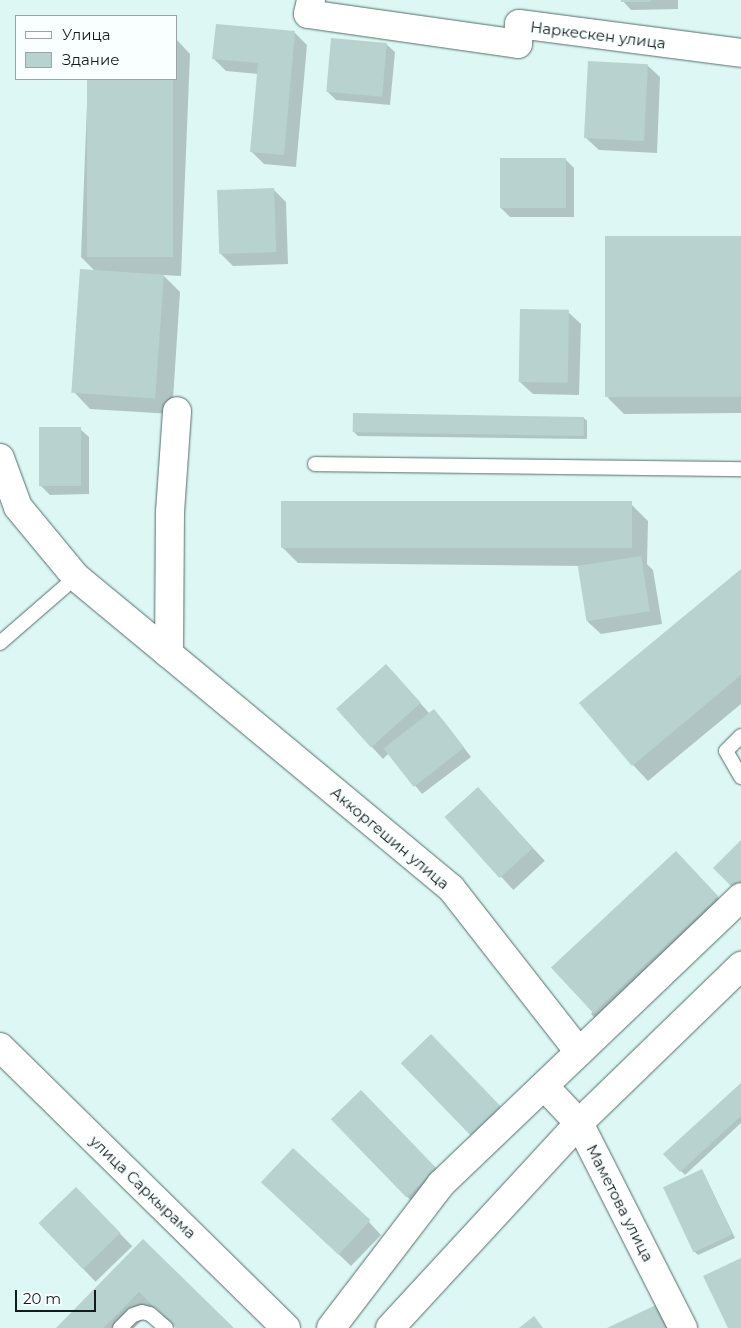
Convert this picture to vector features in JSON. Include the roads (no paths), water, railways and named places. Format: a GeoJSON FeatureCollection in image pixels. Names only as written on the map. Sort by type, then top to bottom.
{"type":"FeatureCollection","features":[{"type":"Feature","properties":{"kind":"main road","name":"Наркескен улица"},"geometry":{"type":"LineString","coordinates":[[311,0],[308,14],[518,44],[519,24],[741,53]]}},
{"type":"Feature","properties":{"kind":"main road"},"geometry":{"type":"LineString","coordinates":[[169,654],[170,512],[177,411]]}},
{"type":"Feature","properties":{"kind":"main road","name":"Аккоргешин улица"},"geometry":{"type":"LineString","coordinates":[[0,458],[18,506],[76,576],[451,888],[579,1052]]}},
{"type":"Feature","properties":{"kind":"main road"},"geometry":{"type":"LineString","coordinates":[[331,1328],[441,1184],[741,897]]}},
{"type":"Feature","properties":{"kind":"main road"},"geometry":{"type":"LineString","coordinates":[[390,1328],[579,1123],[741,966]]}},
{"type":"Feature","properties":{"kind":"main road","name":"улица Саркырама"},"geometry":{"type":"LineString","coordinates":[[0,1047],[286,1328]]}},
{"type":"Feature","properties":{"kind":"main road","name":"Маметова улица"},"geometry":{"type":"LineString","coordinates":[[544,1086],[579,1123],[683,1328]]}},
{"type":"Feature","properties":{"kind":"lane"},"geometry":{"type":"LineString","coordinates":[[314,464],[741,469]]}},
{"type":"Feature","properties":{"kind":"lane"},"geometry":{"type":"LineString","coordinates":[[0,643],[76,576]]}},
{"type":"Feature","properties":{"kind":"lane"},"geometry":{"type":"LineString","coordinates":[[741,736],[726,750],[741,777]]}},
{"type":"Feature","properties":{"kind":"lane"},"geometry":{"type":"LineString","coordinates":[[120,1328],[133,1315],[142,1312],[150,1314],[166,1328]]}}]}
